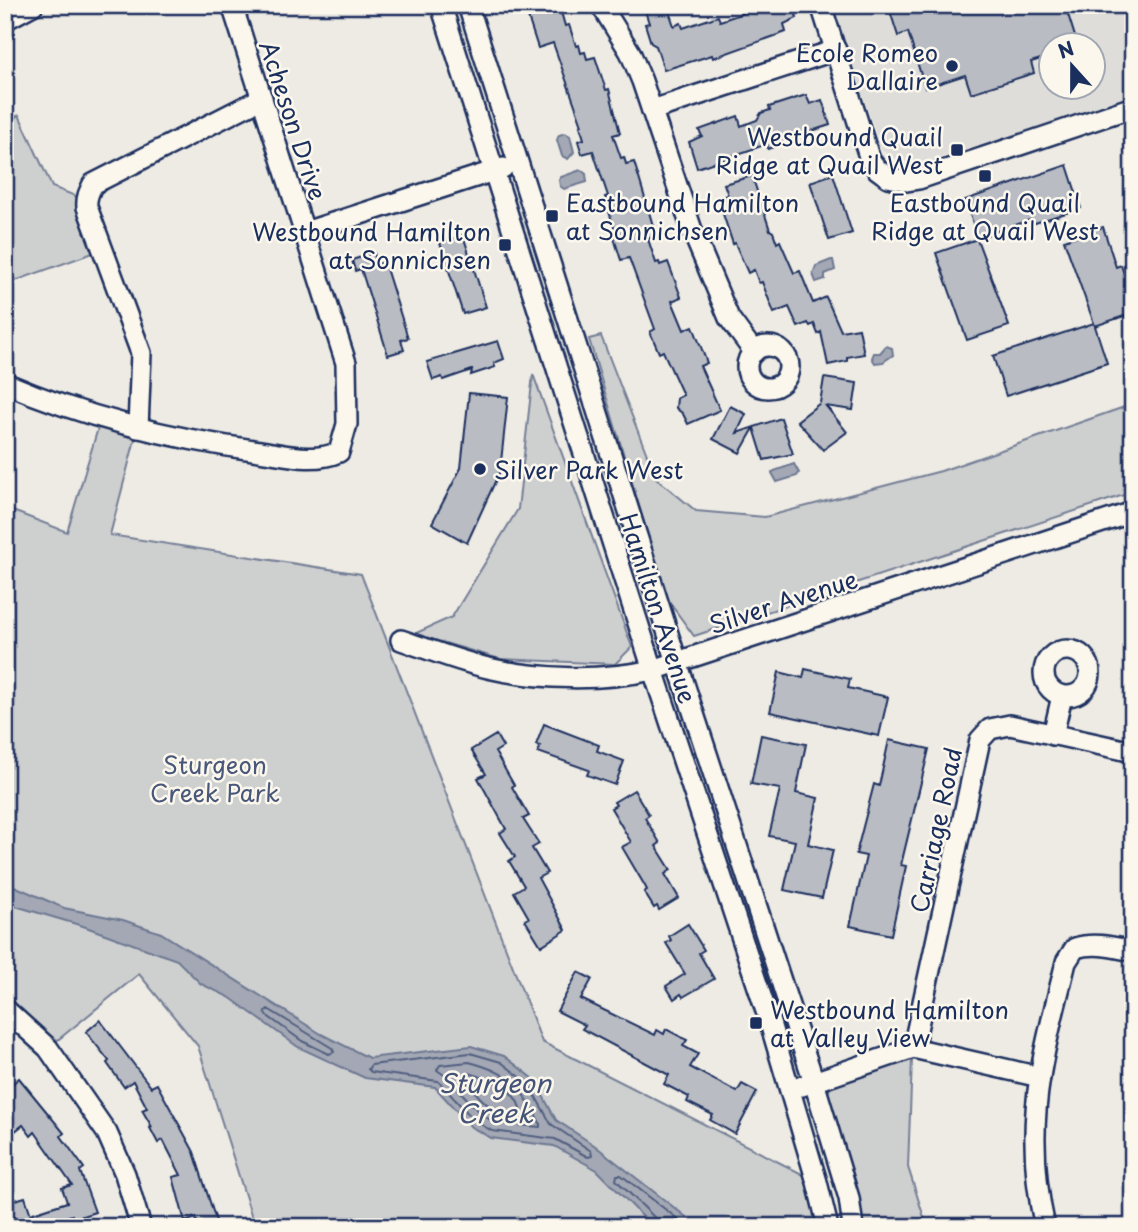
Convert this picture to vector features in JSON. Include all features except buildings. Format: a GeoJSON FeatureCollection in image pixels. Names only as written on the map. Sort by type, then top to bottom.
{"type":"FeatureCollection","features":[{"type":"Feature","properties":{"kind":"street"},"geometry":{"type":"LineString","coordinates":[[5,20],[33,5]]}},
{"type":"Feature","properties":{"kind":"street","name":"Acheson Drive"},"geometry":{"type":"LineString","coordinates":[[138,428],[224,446],[322,459],[339,452],[347,424],[346,363],[232,5]]}},
{"type":"Feature","properties":{"kind":"street","name":"Hamilton Avenue"},"geometry":{"type":"LineString","coordinates":[[441,5],[653,670],[791,1090],[828,1227]]}},
{"type":"Feature","properties":{"kind":"street","name":"Hamilton Avenue"},"geometry":{"type":"LineString","coordinates":[[468,5],[814,1082],[849,1198],[853,1227]]}},
{"type":"Feature","properties":{"kind":"street"},"geometry":{"type":"LineString","coordinates":[[601,5],[629,52],[652,110],[692,230],[724,307],[733,327],[754,352]]}},
{"type":"Feature","properties":{"kind":"street"},"geometry":{"type":"LineString","coordinates":[[821,5],[870,160],[880,172],[898,180],[919,179],[1133,107]]}},
{"type":"Feature","properties":{"kind":"street"},"geometry":{"type":"LineString","coordinates":[[652,110],[836,50]]}},
{"type":"Feature","properties":{"kind":"street"},"geometry":{"type":"LineString","coordinates":[[5,383],[101,418],[138,428],[141,353],[88,208],[86,200],[89,192],[93,184],[262,98]]}},
{"type":"Feature","properties":{"kind":"street"},"geometry":{"type":"LineString","coordinates":[[305,232],[518,163]]}},
{"type":"Feature","properties":{"kind":"street","name":"Silver Avenue"},"geometry":{"type":"LineString","coordinates":[[401,640],[464,661],[512,672],[611,677],[653,670],[1133,512]]}},
{"type":"Feature","properties":{"kind":"street"},"geometry":{"type":"LineString","coordinates":[[1053,735],[1062,696]]}},
{"type":"Feature","properties":{"kind":"street","name":"Carriage Road"},"geometry":{"type":"LineString","coordinates":[[913,1048],[980,740],[987,730],[1010,725],[1133,752]]}},
{"type":"Feature","properties":{"kind":"street"},"geometry":{"type":"LineString","coordinates":[[1045,1227],[1036,1165],[1036,1122],[1040,1077],[1066,961],[1074,948],[1086,944],[1133,951]]}},
{"type":"Feature","properties":{"kind":"street"},"geometry":{"type":"LineString","coordinates":[[9,1020],[48,1048],[107,1133],[125,1174],[135,1225]]}},
{"type":"Feature","properties":{"kind":"street"},"geometry":{"type":"LineString","coordinates":[[791,1090],[913,1048],[1040,1077]]}},
{"type":"Feature","properties":{"kind":"shaded area","name":"Ecole Romeo Dallaire"},"geometry":{"type":"Polygon","coordinates":[[[832,5],[1133,5],[1133,97],[910,167],[882,151],[832,5]]]}},
{"type":"Feature","properties":{"kind":"green space"},"geometry":{"type":"Polygon","coordinates":[[[19,115],[52,187],[86,200],[104,249],[15,281],[5,276],[5,122],[19,115]]]}},
{"type":"Feature","properties":{"kind":"green space"},"geometry":{"type":"Polygon","coordinates":[[[601,336],[656,478],[696,511],[765,517],[941,471],[1133,404],[1133,492],[694,636],[667,599],[589,339],[601,336]]]}},
{"type":"Feature","properties":{"kind":"green space"},"geometry":{"type":"Polygon","coordinates":[[[533,374],[632,647],[615,664],[500,659],[414,634],[452,617],[518,509],[533,374]]]}},
{"type":"Feature","properties":{"kind":"green space","name":"Sturgeon Creek Park"},"geometry":{"type":"Polygon","coordinates":[[[101,418],[138,428],[110,535],[361,574],[542,1042],[806,1176],[819,1227],[255,1227],[198,1046],[139,974],[48,1048],[5,1009],[5,508],[67,532],[101,418]]]}},
{"type":"Feature","properties":{"kind":"green space"},"geometry":{"type":"Polygon","coordinates":[[[912,1059],[908,1167],[927,1227],[860,1227],[827,1094],[831,1087],[838,1083],[912,1059]]]}},
{"type":"Feature","properties":{"kind":"water"},"geometry":{"type":"Polygon","coordinates":[[[565,133],[570,136],[574,152],[568,159],[562,156],[557,140],[559,135],[565,133]]]}},
{"type":"Feature","properties":{"kind":"water"},"geometry":{"type":"Polygon","coordinates":[[[581,170],[586,174],[587,182],[564,189],[560,186],[561,177],[581,170]]]}},
{"type":"Feature","properties":{"kind":"water"},"geometry":{"type":"Polygon","coordinates":[[[831,260],[835,270],[825,274],[825,279],[816,282],[813,274],[816,266],[831,260]]]}},
{"type":"Feature","properties":{"kind":"water"},"geometry":{"type":"Polygon","coordinates":[[[886,346],[892,348],[893,355],[883,362],[875,363],[872,358],[874,353],[880,353],[886,346]]]}},
{"type":"Feature","properties":{"kind":"water"},"geometry":{"type":"Polygon","coordinates":[[[794,464],[799,473],[797,476],[777,482],[772,473],[794,464]]]}},
{"type":"Feature","properties":{"kind":"water","name":"Sturgeon Creek"},"geometry":{"type":"Polygon","coordinates":[[[5,882],[64,908],[123,920],[161,933],[321,1034],[369,1058],[471,1046],[504,1056],[534,1079],[556,1120],[594,1145],[699,1227],[653,1227],[597,1170],[554,1146],[491,1138],[471,1127],[435,1087],[365,1078],[298,1047],[229,997],[201,984],[177,960],[83,926],[5,903],[5,882]]]}},
{"type":"Feature","properties":{"kind":"place","name":"Ecole Romeo Dallaire"},"geometry":{"type":"Point","coordinates":[952,66]}},
{"type":"Feature","properties":{"kind":"place","name":"Westbound Quail Ridge at Quail West"},"geometry":{"type":"Point","coordinates":[957,150]}},
{"type":"Feature","properties":{"kind":"place","name":"Eastbound Quail Ridge at Quail West"},"geometry":{"type":"Point","coordinates":[985,176]}},
{"type":"Feature","properties":{"kind":"place","name":"Eastbound Hamilton at Sonnichsen"},"geometry":{"type":"Point","coordinates":[552,216]}},
{"type":"Feature","properties":{"kind":"place","name":"Westbound Hamilton at Sonnichsen"},"geometry":{"type":"Point","coordinates":[505,245]}},
{"type":"Feature","properties":{"kind":"place","name":"Silver Park West"},"geometry":{"type":"Point","coordinates":[480,469]}},
{"type":"Feature","properties":{"kind":"place","name":"Westbound Hamilton at Valley View"},"geometry":{"type":"Point","coordinates":[756,1023]}}]}
